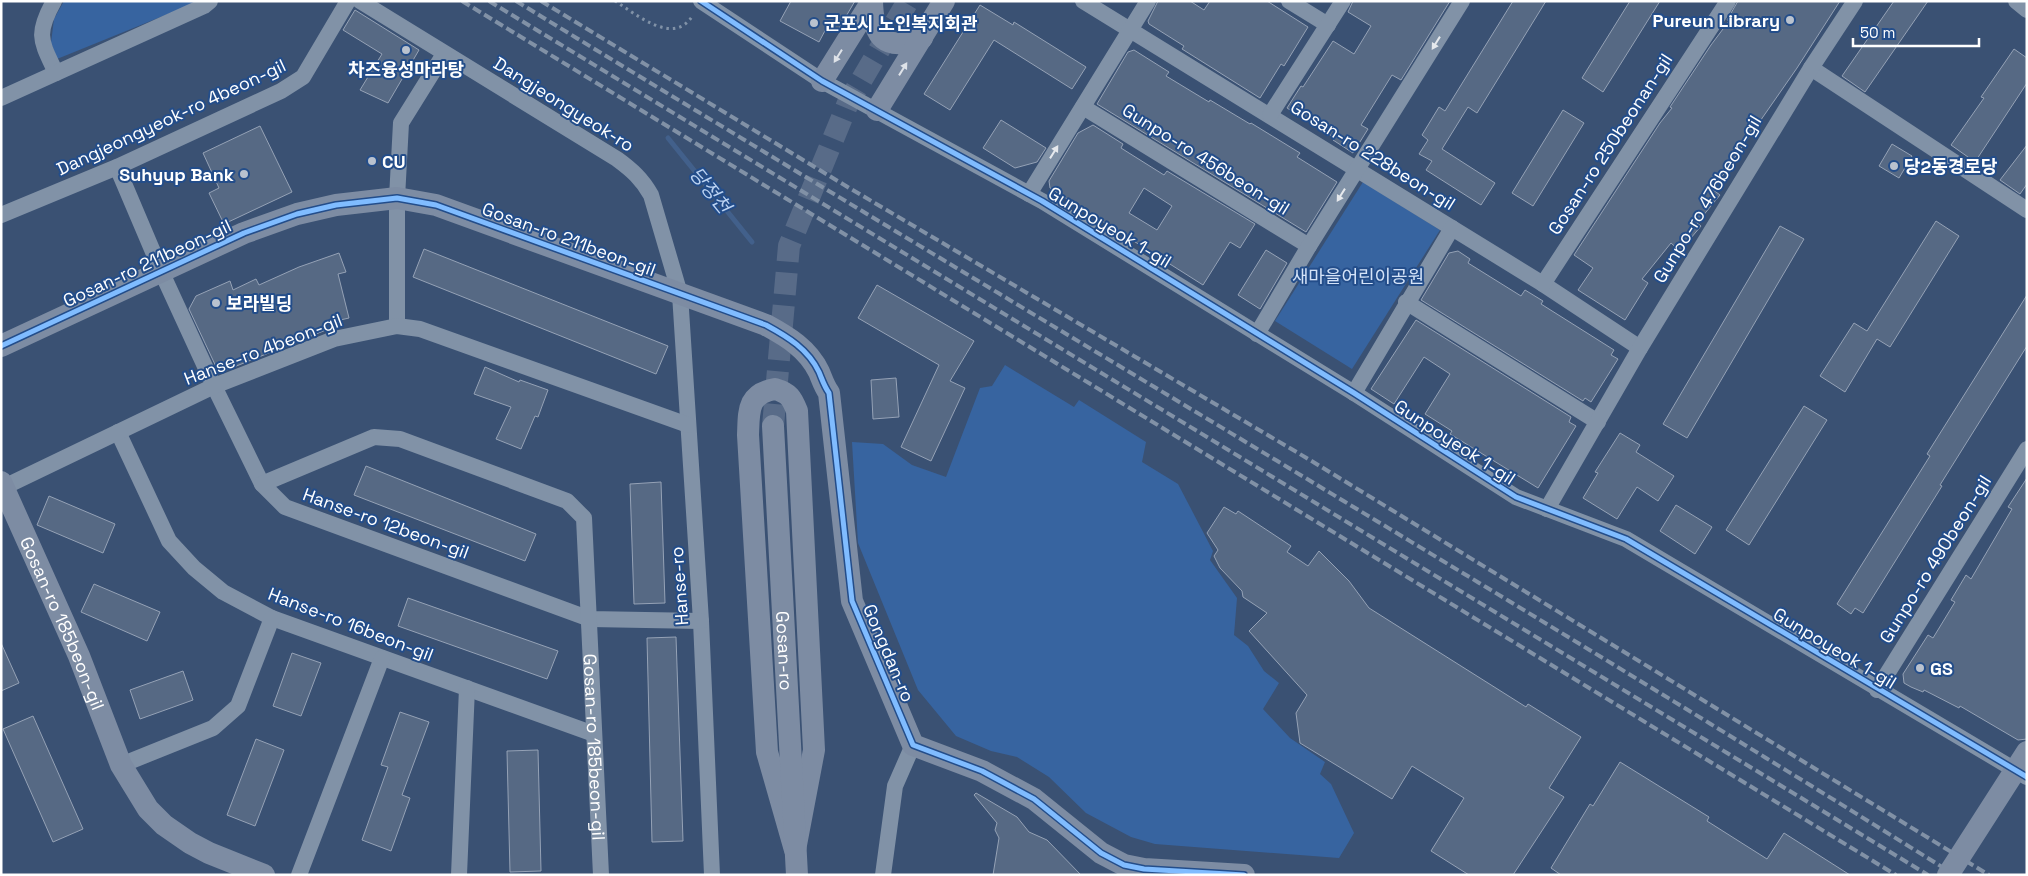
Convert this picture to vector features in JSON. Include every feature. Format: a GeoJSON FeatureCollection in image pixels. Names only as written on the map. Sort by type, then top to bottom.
{"type":"FeatureCollection","features":[{"type":"Feature","properties":{"kind":"street"},"geometry":{"type":"LineString","coordinates":[[54,1],[42,27],[42,43],[56,73]]}},
{"type":"Feature","properties":{"kind":"street"},"geometry":{"type":"LineString","coordinates":[[1,98],[204,6],[210,1]]}},
{"type":"Feature","properties":{"kind":"street","name":"Dangjeongyeok-ro 4beon-gil"},"geometry":{"type":"LineString","coordinates":[[2,212],[118,166],[282,91],[303,77],[348,1]]}},
{"type":"Feature","properties":{"kind":"street","name":"Dangjeongyeok-ro"},"geometry":{"type":"LineString","coordinates":[[360,1],[633,171],[644,182],[651,195],[680,294]]}},
{"type":"Feature","properties":{"kind":"street"},"geometry":{"type":"LineString","coordinates":[[872,1],[872,21],[878,34],[885,40],[898,45],[922,38]]}},
{"type":"Feature","properties":{"kind":"street"},"geometry":{"type":"LineString","coordinates":[[822,81],[872,1]]}},
{"type":"Feature","properties":{"kind":"street"},"geometry":{"type":"LineString","coordinates":[[877,110],[944,1]]}},
{"type":"Feature","properties":{"kind":"street","name":"Gosan-ro 228beon-gil"},"geometry":{"type":"LineString","coordinates":[[1083,1],[1357,168],[1543,284],[1640,348]]}},
{"type":"Feature","properties":{"kind":"street"},"geometry":{"type":"LineString","coordinates":[[1029,194],[1148,1]]}},
{"type":"Feature","properties":{"kind":"street"},"geometry":{"type":"LineString","coordinates":[[1289,1],[1328,25]]}},
{"type":"Feature","properties":{"kind":"street"},"geometry":{"type":"LineString","coordinates":[[1270,115],[1343,1]]}},
{"type":"Feature","properties":{"kind":"street"},"geometry":{"type":"LineString","coordinates":[[1258,334],[1309,246],[1462,1]]}},
{"type":"Feature","properties":{"kind":"street","name":"Gosan-ro 250beonan-gil"},"geometry":{"type":"LineString","coordinates":[[1543,284],[1728,1]]}},
{"type":"Feature","properties":{"kind":"street","name":"Gunpo-ro 476beon-gil"},"geometry":{"type":"LineString","coordinates":[[1547,509],[1640,348],[1811,68],[1856,1]]}},
{"type":"Feature","properties":{"kind":"street"},"geometry":{"type":"LineString","coordinates":[[2016,1],[2027,10]]}},
{"type":"Feature","properties":{"kind":"street","name":"Gunpoyeok 1-gil"},"geometry":{"type":"LineString","coordinates":[[699,4],[724,9],[822,81],[1029,194],[1354,393],[1516,498],[1626,539],[1877,690],[2027,777]]}},
{"type":"Feature","properties":{"kind":"street"},"geometry":{"type":"LineString","coordinates":[[397,326],[397,198],[401,123],[444,54]]}},
{"type":"Feature","properties":{"kind":"street"},"geometry":{"type":"LineString","coordinates":[[1811,68],[2027,210]]}},
{"type":"Feature","properties":{"kind":"street","name":"Gunpo-ro 456beon-gil"},"geometry":{"type":"LineString","coordinates":[[1082,107],[1309,246]]}},
{"type":"Feature","properties":{"kind":"street","name":"Hanse-ro 12beon-gil"},"geometry":{"type":"LineString","coordinates":[[118,166],[162,273],[214,386],[262,484],[285,507],[590,619],[701,621]]}},
{"type":"Feature","properties":{"kind":"street","name":"Gosan-ro 211beon-gil"},"geometry":{"type":"LineString","coordinates":[[1,346],[244,234],[297,214],[336,205],[397,198],[436,204],[680,294]]}},
{"type":"Feature","properties":{"kind":"street"},"geometry":{"type":"LineString","coordinates":[[1354,393],[1406,302],[1452,228]]}},
{"type":"Feature","properties":{"kind":"street","name":"Hanse-ro"},"geometry":{"type":"LineString","coordinates":[[680,294],[701,621],[712,875]]}},
{"type":"Feature","properties":{"kind":"street","name":"Gongdan-ro"},"geometry":{"type":"LineString","coordinates":[[680,294],[750,318],[785,335],[804,350],[819,372],[829,394],[852,601],[914,745]]}},
{"type":"Feature","properties":{"kind":"street"},"geometry":{"type":"LineString","coordinates":[[1406,302],[1598,422]]}},
{"type":"Feature","properties":{"kind":"street","name":"Hanse-ro 4beon-gil"},"geometry":{"type":"LineString","coordinates":[[2,484],[214,386],[334,339],[397,326],[420,329],[688,425]]}},
{"type":"Feature","properties":{"kind":"street"},"geometry":{"type":"LineString","coordinates":[[775,389],[784,391],[792,397],[797,411],[814,750],[795,850],[767,752],[748,436],[749,412],[755,397],[764,391],[775,389]]}},
{"type":"Feature","properties":{"kind":"street","name":"Gosan-ro"},"geometry":{"type":"LineString","coordinates":[[773,426],[797,875]]}},
{"type":"Feature","properties":{"kind":"street","name":"Hanse-ro 16beon-gil"},"geometry":{"type":"LineString","coordinates":[[118,432],[169,541],[194,568],[224,592],[272,618],[594,734]]}},
{"type":"Feature","properties":{"kind":"street","name":"Gosan-ro 185beon-gil"},"geometry":{"type":"LineString","coordinates":[[262,484],[374,437],[400,439],[567,501],[584,518],[601,875]]}},
{"type":"Feature","properties":{"kind":"street","name":"Gunpo-ro 490beon-gil"},"geometry":{"type":"LineString","coordinates":[[1877,690],[2027,449]]}},
{"type":"Feature","properties":{"kind":"street","name":"Gosan-ro 185beon-gil"},"geometry":{"type":"LineString","coordinates":[[2,484],[79,656],[121,765],[148,809],[164,824],[190,843],[209,853],[264,875]]}},
{"type":"Feature","properties":{"kind":"street"},"geometry":{"type":"LineString","coordinates":[[121,765],[212,728],[238,706],[272,618]]}},
{"type":"Feature","properties":{"kind":"street"},"geometry":{"type":"LineString","coordinates":[[299,875],[382,658]]}},
{"type":"Feature","properties":{"kind":"street"},"geometry":{"type":"LineString","coordinates":[[459,875],[467,688]]}},
{"type":"Feature","properties":{"kind":"street"},"geometry":{"type":"LineString","coordinates":[[883,875],[895,786],[914,745],[982,772],[1034,799],[1101,853],[1124,865],[1144,869],[1244,875]]}},
{"type":"Feature","properties":{"kind":"street"},"geometry":{"type":"LineString","coordinates":[[1948,875],[2027,752]]}},
{"type":"Feature","properties":{"kind":"path"},"geometry":{"type":"LineString","coordinates":[[614,1],[657,27],[672,29],[689,21],[699,4]]}},
{"type":"Feature","properties":{"kind":"green space"},"geometry":{"type":"Polygon","coordinates":[[[64,1],[200,1],[57,59],[51,43],[54,19],[64,1]]]}},
{"type":"Feature","properties":{"kind":"green space","name":"새마을어린이공원"},"geometry":{"type":"Polygon","coordinates":[[[1363,182],[1440,230],[1352,369],[1275,321],[1363,182]]]}},
{"type":"Feature","properties":{"kind":"green space"},"geometry":{"type":"Polygon","coordinates":[[[1005,365],[1074,407],[1079,400],[1146,442],[1142,462],[1178,484],[1213,551],[1210,560],[1237,598],[1234,635],[1248,646],[1264,671],[1279,683],[1263,709],[1290,738],[1325,762],[1320,774],[1331,784],[1354,833],[1339,858],[1155,844],[1131,837],[1086,813],[1049,777],[1017,757],[991,751],[956,736],[918,690],[858,543],[852,442],[883,444],[912,465],[946,477],[980,388],[992,386],[1005,365]]]}},
{"type":"Feature","properties":{"kind":"building","name":"군포시 노인복지회관"},"geometry":{"type":"Polygon","coordinates":[[[791,1],[855,1],[838,30],[828,25],[819,42],[780,21],[791,1]]]}},
{"type":"Feature","properties":{"kind":"building"},"geometry":{"type":"Polygon","coordinates":[[[1158,1],[1190,1],[1204,10],[1210,1],[1267,1],[1308,27],[1284,66],[1281,64],[1260,98],[1182,49],[1184,46],[1149,24],[1148,21],[1158,1]]]}},
{"type":"Feature","properties":{"kind":"building"},"geometry":{"type":"Polygon","coordinates":[[[1353,1],[1450,1],[1401,80],[1392,75],[1361,125],[1368,129],[1353,153],[1333,140],[1335,138],[1287,108],[1333,41],[1354,54],[1371,26],[1348,12],[1353,1]]]}},
{"type":"Feature","properties":{"kind":"building"},"geometry":{"type":"Polygon","coordinates":[[[1513,1],[1546,1],[1477,113],[1468,107],[1442,149],[1495,183],[1481,205],[1426,170],[1432,161],[1419,154],[1428,140],[1422,135],[1439,107],[1445,111],[1513,1]]]}},
{"type":"Feature","properties":{"kind":"building"},"geometry":{"type":"Polygon","coordinates":[[[1630,1],[1660,1],[1603,92],[1582,78],[1630,1]]]}},
{"type":"Feature","properties":{"kind":"building"},"geometry":{"type":"Polygon","coordinates":[[[1738,1],[1840,1],[1734,161],[1712,189],[1720,195],[1697,223],[1701,226],[1680,251],[1671,243],[1642,279],[1648,283],[1625,320],[1578,290],[1593,268],[1574,255],[1660,123],[1672,108],[1670,107],[1711,45],[1729,21],[1727,20],[1738,1]]]}},
{"type":"Feature","properties":{"kind":"building"},"geometry":{"type":"Polygon","coordinates":[[[1894,1],[1928,1],[1865,92],[1842,76],[1894,1]]]}},
{"type":"Feature","properties":{"kind":"building"},"geometry":{"type":"Polygon","coordinates":[[[980,5],[1013,25],[1014,22],[1086,67],[1072,89],[994,40],[950,110],[924,94],[980,5]]]}},
{"type":"Feature","properties":{"kind":"building"},"geometry":{"type":"Polygon","coordinates":[[[355,10],[419,50],[388,103],[360,90],[382,54],[343,30],[355,10]]]}},
{"type":"Feature","properties":{"kind":"building"},"geometry":{"type":"Polygon","coordinates":[[[2014,49],[2027,58],[2027,83],[1975,162],[1951,145],[1984,98],[1981,97],[2014,49]]]}},
{"type":"Feature","properties":{"kind":"building"},"geometry":{"type":"Polygon","coordinates":[[[1134,50],[1169,72],[1166,76],[1209,102],[1210,100],[1251,123],[1300,153],[1297,157],[1337,182],[1306,232],[1097,104],[1128,52],[1134,50]]]}},
{"type":"Feature","properties":{"kind":"building"},"geometry":{"type":"Polygon","coordinates":[[[1563,110],[1584,123],[1533,206],[1512,193],[1563,110]]]}},
{"type":"Feature","properties":{"kind":"building"},"geometry":{"type":"Polygon","coordinates":[[[1001,120],[1046,148],[1037,162],[1015,168],[983,148],[1001,120]]]}},
{"type":"Feature","properties":{"kind":"building"},"geometry":{"type":"Polygon","coordinates":[[[1093,125],[1123,144],[1121,148],[1164,175],[1167,171],[1255,224],[1240,248],[1230,242],[1203,285],[1050,188],[1049,181],[1078,133],[1093,125]],[[1144,188],[1129,213],[1157,230],[1172,206],[1144,188]]]}},
{"type":"Feature","properties":{"kind":"building"},"geometry":{"type":"Polygon","coordinates":[[[260,126],[292,192],[224,224],[209,193],[219,188],[203,153],[260,126]]]}},
{"type":"Feature","properties":{"kind":"building"},"geometry":{"type":"Polygon","coordinates":[[[1892,144],[1912,156],[1899,178],[1879,166],[1892,144]]]}},
{"type":"Feature","properties":{"kind":"building"},"geometry":{"type":"Polygon","coordinates":[[[2027,145],[2027,184],[2020,194],[2000,180],[2027,145]]]}},
{"type":"Feature","properties":{"kind":"building"},"geometry":{"type":"Polygon","coordinates":[[[1936,221],[1959,236],[1890,347],[1877,339],[1845,392],[1820,376],[1854,323],[1867,331],[1936,221]]]}},
{"type":"Feature","properties":{"kind":"building"},"geometry":{"type":"Polygon","coordinates":[[[1780,226],[1804,239],[1687,438],[1663,424],[1780,226]]]}},
{"type":"Feature","properties":{"kind":"building"},"geometry":{"type":"Polygon","coordinates":[[[424,249],[668,346],[656,374],[413,277],[424,249]]]}},
{"type":"Feature","properties":{"kind":"building"},"geometry":{"type":"Polygon","coordinates":[[[1266,250],[1287,263],[1260,309],[1238,295],[1266,250]]]}},
{"type":"Feature","properties":{"kind":"building"},"geometry":{"type":"Polygon","coordinates":[[[1458,251],[1470,259],[1468,263],[1521,296],[1525,290],[1543,301],[1541,304],[1614,350],[1611,355],[1618,359],[1591,402],[1585,398],[1583,401],[1421,300],[1449,253],[1458,251]]]}},
{"type":"Feature","properties":{"kind":"building"},"geometry":{"type":"Polygon","coordinates":[[[339,253],[346,272],[338,274],[349,318],[323,324],[326,330],[219,373],[189,309],[196,296],[230,281],[233,290],[256,279],[259,285],[299,267],[339,253]]]}},
{"type":"Feature","properties":{"kind":"building"},"geometry":{"type":"Polygon","coordinates":[[[877,285],[974,341],[950,381],[965,388],[931,461],[901,447],[939,365],[858,318],[877,285]]]}},
{"type":"Feature","properties":{"kind":"building"},"geometry":{"type":"Polygon","coordinates":[[[2027,295],[2027,346],[1863,613],[1855,608],[1851,614],[1837,604],[1930,456],[1927,454],[2027,295]]]}},
{"type":"Feature","properties":{"kind":"building"},"geometry":{"type":"Polygon","coordinates":[[[1416,320],[1571,417],[1569,422],[1576,426],[1538,488],[1450,434],[1452,431],[1425,414],[1450,374],[1424,357],[1394,404],[1371,389],[1416,320]]]}},
{"type":"Feature","properties":{"kind":"building"},"geometry":{"type":"Polygon","coordinates":[[[485,367],[519,382],[520,380],[548,390],[538,417],[535,416],[521,449],[496,439],[511,407],[474,394],[485,367]]]}},
{"type":"Feature","properties":{"kind":"building"},"geometry":{"type":"Polygon","coordinates":[[[896,378],[899,417],[873,419],[871,380],[896,378]]]}},
{"type":"Feature","properties":{"kind":"building"},"geometry":{"type":"Polygon","coordinates":[[[1804,406],[1827,420],[1749,545],[1726,530],[1804,406]]]}},
{"type":"Feature","properties":{"kind":"building"},"geometry":{"type":"Polygon","coordinates":[[[1620,433],[1640,445],[1636,452],[1674,476],[1658,501],[1637,487],[1617,519],[1583,498],[1598,473],[1595,472],[1620,433]]]}},
{"type":"Feature","properties":{"kind":"building"},"geometry":{"type":"Polygon","coordinates":[[[366,466],[536,534],[525,561],[354,495],[366,466]]]}},
{"type":"Feature","properties":{"kind":"building"},"geometry":{"type":"Polygon","coordinates":[[[2027,478],[2027,739],[2018,740],[1960,706],[1959,708],[1924,690],[1923,692],[1904,683],[1903,674],[1928,635],[1933,638],[1955,602],[1951,600],[1966,575],[1971,579],[2012,509],[2008,507],[2027,478]]]}},
{"type":"Feature","properties":{"kind":"building"},"geometry":{"type":"Polygon","coordinates":[[[661,482],[665,603],[634,604],[630,484],[661,482]]]}},
{"type":"Feature","properties":{"kind":"building"},"geometry":{"type":"Polygon","coordinates":[[[49,496],[115,524],[103,553],[37,525],[49,496]]]}},
{"type":"Feature","properties":{"kind":"building"},"geometry":{"type":"Polygon","coordinates":[[[1676,505],[1712,527],[1695,554],[1660,531],[1676,505]]]}},
{"type":"Feature","properties":{"kind":"building"},"geometry":{"type":"Polygon","coordinates":[[[1224,507],[1236,514],[1238,511],[1291,546],[1287,552],[1308,566],[1319,551],[1349,581],[1369,608],[1526,707],[1528,704],[1581,737],[1549,788],[1564,797],[1513,875],[1469,875],[1431,851],[1464,798],[1412,766],[1392,799],[1300,743],[1296,713],[1307,695],[1249,631],[1267,613],[1243,597],[1242,591],[1220,568],[1214,556],[1218,550],[1207,533],[1224,507]]]}},
{"type":"Feature","properties":{"kind":"building"},"geometry":{"type":"Polygon","coordinates":[[[94,584],[160,612],[147,641],[81,612],[94,584]]]}},
{"type":"Feature","properties":{"kind":"building"},"geometry":{"type":"Polygon","coordinates":[[[408,598],[558,651],[547,679],[398,626],[408,598]]]}},
{"type":"Feature","properties":{"kind":"building"},"geometry":{"type":"Polygon","coordinates":[[[676,637],[683,841],[652,842],[647,638],[676,637]]]}},
{"type":"Feature","properties":{"kind":"building"},"geometry":{"type":"Polygon","coordinates":[[[1,643],[19,683],[1,691],[1,643]]]}},
{"type":"Feature","properties":{"kind":"building"},"geometry":{"type":"Polygon","coordinates":[[[292,653],[321,663],[301,716],[273,706],[292,653]]]}},
{"type":"Feature","properties":{"kind":"building"},"geometry":{"type":"Polygon","coordinates":[[[183,671],[193,700],[140,719],[130,690],[183,671]]]}},
{"type":"Feature","properties":{"kind":"building"},"geometry":{"type":"Polygon","coordinates":[[[400,712],[429,722],[402,795],[410,798],[391,851],[362,840],[388,767],[381,765],[400,712]]]}},
{"type":"Feature","properties":{"kind":"building"},"geometry":{"type":"Polygon","coordinates":[[[33,716],[83,829],[53,842],[3,729],[33,716]]]}},
{"type":"Feature","properties":{"kind":"building"},"geometry":{"type":"Polygon","coordinates":[[[256,739],[284,750],[255,826],[227,815],[256,739]]]}},
{"type":"Feature","properties":{"kind":"building"},"geometry":{"type":"Polygon","coordinates":[[[538,750],[541,871],[510,872],[507,751],[538,750]]]}},
{"type":"Feature","properties":{"kind":"building"},"geometry":{"type":"Polygon","coordinates":[[[1620,762],[1709,817],[1707,821],[1767,859],[1784,833],[1850,875],[1561,875],[1551,868],[1590,804],[1593,806],[1620,762]]]}},
{"type":"Feature","properties":{"kind":"building"},"geometry":{"type":"Polygon","coordinates":[[[976,793],[1017,817],[1029,832],[1047,840],[1081,875],[993,875],[999,838],[995,830],[997,823],[974,795],[976,793]]]}},
{"type":"Feature","properties":{"kind":"waterway","name":"당정천"},"geometry":{"type":"LineString","coordinates":[[668,138],[752,242]]}},
{"type":"Feature","properties":{"kind":"tunnel"},"geometry":{"type":"LineString","coordinates":[[773,426],[789,246],[848,103],[908,1]]}},
{"type":"Feature","properties":{"kind":"railway"},"geometry":{"type":"LineString","coordinates":[[462,1],[1896,875]]}},
{"type":"Feature","properties":{"kind":"railway"},"geometry":{"type":"LineString","coordinates":[[489,1],[1928,875]]}},
{"type":"Feature","properties":{"kind":"railway"},"geometry":{"type":"LineString","coordinates":[[516,1],[1597,654],[1955,875]]}},
{"type":"Feature","properties":{"kind":"railway"},"geometry":{"type":"LineString","coordinates":[[541,1],[846,186],[1310,460],[1989,875]]}},
{"type":"Feature","properties":{"kind":"cycle path"},"geometry":{"type":"LineString","coordinates":[[701,1],[822,81],[1042,201],[1354,393],[1516,497],[1626,539],[2027,777]]}},
{"type":"Feature","properties":{"kind":"cycle path"},"geometry":{"type":"LineString","coordinates":[[1,346],[244,233],[297,214],[336,205],[397,198],[436,205],[766,325],[790,339],[803,350],[819,372],[829,393],[852,601],[913,745],[982,771],[1034,799],[1101,853],[1124,865],[1144,869],[1244,875]]}},
{"type":"Feature","properties":{"kind":"place","name":"Pureun Library"},"geometry":{"type":"Point","coordinates":[1790,20]}},
{"type":"Feature","properties":{"kind":"place","name":"군포시 노인복지회관"},"geometry":{"type":"Point","coordinates":[814,23]}},
{"type":"Feature","properties":{"kind":"place","name":"차즈융성마라탕"},"geometry":{"type":"Point","coordinates":[406,50]}},
{"type":"Feature","properties":{"kind":"place","name":"CU"},"geometry":{"type":"Point","coordinates":[372,161]}},
{"type":"Feature","properties":{"kind":"place","name":"당2동경로당"},"geometry":{"type":"Point","coordinates":[1894,166]}},
{"type":"Feature","properties":{"kind":"place","name":"Suhyup Bank"},"geometry":{"type":"Point","coordinates":[244,174]}},
{"type":"Feature","properties":{"kind":"place","name":"보라빌딩"},"geometry":{"type":"Point","coordinates":[216,303]}},
{"type":"Feature","properties":{"kind":"place","name":"GS"},"geometry":{"type":"Point","coordinates":[1920,668]}}]}
